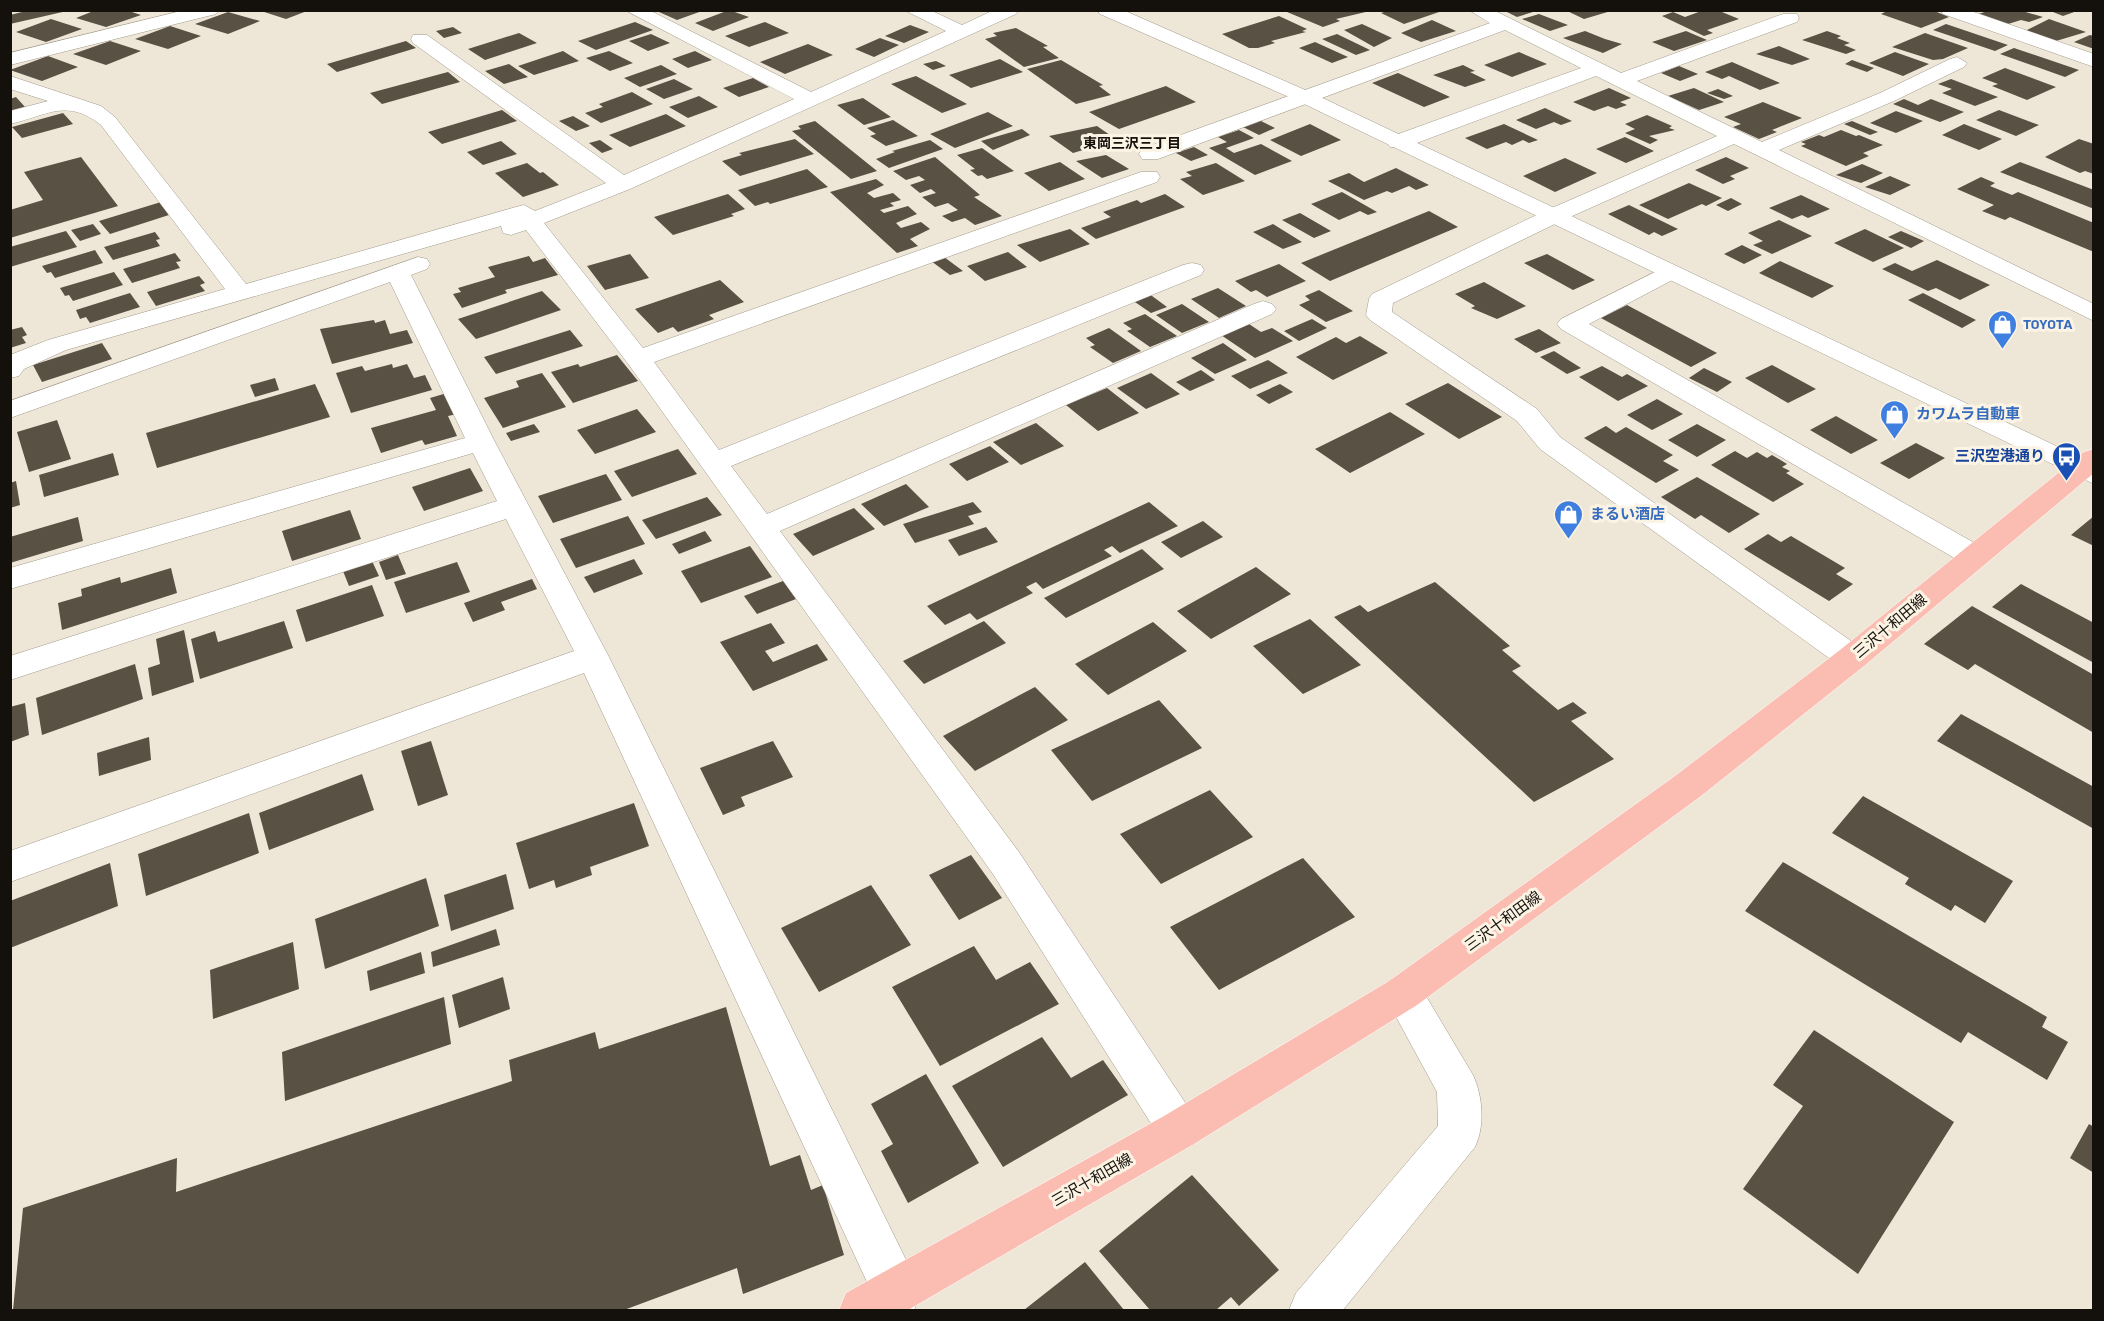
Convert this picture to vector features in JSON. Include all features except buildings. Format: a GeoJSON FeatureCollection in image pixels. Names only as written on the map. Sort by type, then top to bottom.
{"type":"FeatureCollection","features":[{"type":"Feature","properties":{"kind":"main road","name":"三沢十和田線"},"geometry":{"type":"LineString","coordinates":[[863,1311],[1179,1130],[1403,993],[1688,786],[1852,658],[1974,555],[2089,468]]}},
{"type":"Feature","properties":{"kind":"street"},"geometry":{"type":"LineString","coordinates":[[10,59],[210,10]]}},
{"type":"Feature","properties":{"kind":"street"},"geometry":{"type":"LineString","coordinates":[[634,10],[809,99]]}},
{"type":"Feature","properties":{"kind":"street"},"geometry":{"type":"LineString","coordinates":[[913,10],[961,31]]}},
{"type":"Feature","properties":{"kind":"street"},"geometry":{"type":"LineString","coordinates":[[10,410],[397,272],[622,184],[1010,10]]}},
{"type":"Feature","properties":{"kind":"street"},"geometry":{"type":"LineString","coordinates":[[1106,10],[1305,97],[1670,272],[2089,468]]}},
{"type":"Feature","properties":{"kind":"street"},"geometry":{"type":"LineString","coordinates":[[1478,10],[2094,314]]}},
{"type":"Feature","properties":{"kind":"street"},"geometry":{"type":"LineString","coordinates":[[1949,10],[2094,61]]}},
{"type":"Feature","properties":{"kind":"street"},"geometry":{"type":"LineString","coordinates":[[1620,81],[1790,18]]}},
{"type":"Feature","properties":{"kind":"street"},"geometry":{"type":"LineString","coordinates":[[638,359],[1150,165],[1305,97],[1505,24]]}},
{"type":"Feature","properties":{"kind":"street"},"geometry":{"type":"LineString","coordinates":[[420,39],[622,184]]}},
{"type":"Feature","properties":{"kind":"street"},"geometry":{"type":"LineString","coordinates":[[1761,150],[1887,97],[1958,63]]}},
{"type":"Feature","properties":{"kind":"street"},"geometry":{"type":"LineString","coordinates":[[1398,142],[1598,69]]}},
{"type":"Feature","properties":{"kind":"street"},"geometry":{"type":"LineString","coordinates":[[10,82],[94,110],[108,121],[241,294]]}},
{"type":"Feature","properties":{"kind":"street"},"geometry":{"type":"LineString","coordinates":[[10,118],[69,102]]}},
{"type":"Feature","properties":{"kind":"street"},"geometry":{"type":"LineString","coordinates":[[1733,137],[1552,216],[1381,299],[1379,315],[1527,415],[1550,443],[1852,658]]}},
{"type":"Feature","properties":{"kind":"street"},"geometry":{"type":"LineString","coordinates":[[10,370],[15,363],[57,345],[524,212],[638,359],[1006,863],[1179,1130]]}},
{"type":"Feature","properties":{"kind":"street"},"geometry":{"type":"LineString","coordinates":[[713,463],[1191,270]]}},
{"type":"Feature","properties":{"kind":"street"},"geometry":{"type":"LineString","coordinates":[[397,272],[481,442],[593,657],[897,1293]]}},
{"type":"Feature","properties":{"kind":"street"},"geometry":{"type":"LineString","coordinates":[[1670,272],[1570,324],[1974,555]]}},
{"type":"Feature","properties":{"kind":"street"},"geometry":{"type":"LineString","coordinates":[[760,528],[1263,309]]}},
{"type":"Feature","properties":{"kind":"street"},"geometry":{"type":"LineString","coordinates":[[10,579],[481,442]]}},
{"type":"Feature","properties":{"kind":"street"},"geometry":{"type":"LineString","coordinates":[[10,668],[514,506]]}},
{"type":"Feature","properties":{"kind":"street"},"geometry":{"type":"LineString","coordinates":[[10,867],[593,657]]}},
{"type":"Feature","properties":{"kind":"street"},"geometry":{"type":"LineString","coordinates":[[1326,1306],[1460,1133],[1458,1089],[1403,993]]}},
{"type":"Feature","properties":{"kind":"place","name":"TOYOTA"},"geometry":{"type":"Point","coordinates":[2002,350]}},
{"type":"Feature","properties":{"kind":"place","name":"カワムラ自動車"},"geometry":{"type":"Point","coordinates":[1895,440]}},
{"type":"Feature","properties":{"kind":"place","name":"三沢空港通り"},"geometry":{"type":"Point","coordinates":[2066,482]}},
{"type":"Feature","properties":{"kind":"place","name":"まるい酒店"},"geometry":{"type":"Point","coordinates":[1569,540]}},
{"type":"Feature","properties":{"kind":"district","name":"東岡三沢三丁目"},"geometry":{"type":"Point","coordinates":[1132,143]}}]}
